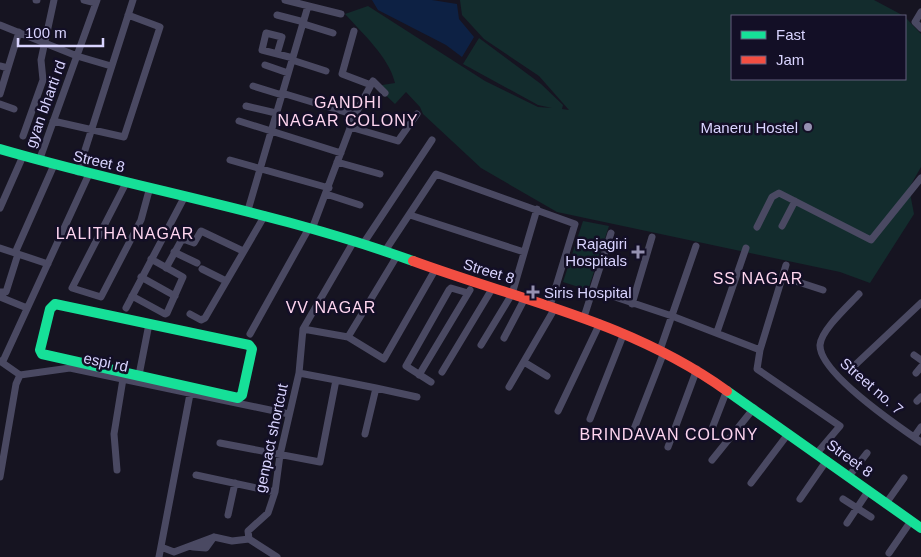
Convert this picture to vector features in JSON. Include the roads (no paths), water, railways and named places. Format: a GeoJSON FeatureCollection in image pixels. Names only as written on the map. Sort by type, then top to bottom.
{"type":"FeatureCollection","features":[{"type":"Feature","properties":{"kind":"street"},"geometry":{"type":"LineString","coordinates":[[23,136],[43,80],[41,60],[54,0]]}},
{"type":"Feature","properties":{"kind":"street"},"geometry":{"type":"LineString","coordinates":[[84,0],[96,2]]}},
{"type":"Feature","properties":{"kind":"street"},"geometry":{"type":"LineString","coordinates":[[78,172],[133,0]]}},
{"type":"Feature","properties":{"kind":"street"},"geometry":{"type":"LineString","coordinates":[[285,0],[341,14]]}},
{"type":"Feature","properties":{"kind":"street","name":"gyan bharti rd"},"geometry":{"type":"LineString","coordinates":[[39,161],[96,2]]}},
{"type":"Feature","properties":{"kind":"street"},"geometry":{"type":"LineString","coordinates":[[248,210],[308,6]]}},
{"type":"Feature","properties":{"kind":"street"},"geometry":{"type":"LineString","coordinates":[[921,12],[915,22],[921,28]]}},
{"type":"Feature","properties":{"kind":"street"},"geometry":{"type":"LineString","coordinates":[[53,121],[124,137],[160,27],[128,15]]}},
{"type":"Feature","properties":{"kind":"street"},"geometry":{"type":"LineString","coordinates":[[277,15],[333,33]]}},
{"type":"Feature","properties":{"kind":"street"},"geometry":{"type":"LineString","coordinates":[[0,26],[77,56],[111,66]]}},
{"type":"Feature","properties":{"kind":"street"},"geometry":{"type":"LineString","coordinates":[[354,31],[342,74],[371,85]]}},
{"type":"Feature","properties":{"kind":"street"},"geometry":{"type":"LineString","coordinates":[[0,94],[19,32]]}},
{"type":"Feature","properties":{"kind":"street"},"geometry":{"type":"LineString","coordinates":[[277,54],[326,71]]}},
{"type":"Feature","properties":{"kind":"street"},"geometry":{"type":"LineString","coordinates":[[265,65],[288,73]]}},
{"type":"Feature","properties":{"kind":"street"},"geometry":{"type":"LineString","coordinates":[[0,66],[8,68]]}},
{"type":"Feature","properties":{"kind":"street"},"geometry":{"type":"LineString","coordinates":[[250,334],[311,228],[327,191],[355,114],[374,81],[385,93]]}},
{"type":"Feature","properties":{"kind":"street"},"geometry":{"type":"LineString","coordinates":[[254,86],[355,114]]}},
{"type":"Feature","properties":{"kind":"street"},"geometry":{"type":"LineString","coordinates":[[0,104],[14,109]]}},
{"type":"Feature","properties":{"kind":"street"},"geometry":{"type":"LineString","coordinates":[[246,106],[276,114]]}},
{"type":"Feature","properties":{"kind":"street"},"geometry":{"type":"LineString","coordinates":[[350,128],[398,141],[417,114]]}},
{"type":"Feature","properties":{"kind":"street"},"geometry":{"type":"LineString","coordinates":[[239,121],[340,153]]}},
{"type":"Feature","properties":{"kind":"street"},"geometry":{"type":"LineString","coordinates":[[432,140],[359,242],[303,330],[348,337],[384,359],[435,270]]}},
{"type":"Feature","properties":{"kind":"street","name":"Street 8"},"geometry":{"type":"LineString","coordinates":[[0,149],[78,172],[248,210],[359,242],[435,270],[584,317],[624,332],[697,369],[918,524]]}},
{"type":"Feature","properties":{"kind":"street"},"geometry":{"type":"LineString","coordinates":[[0,208],[23,156]]}},
{"type":"Feature","properties":{"kind":"street"},"geometry":{"type":"LineString","coordinates":[[230,160],[327,191],[360,205]]}},
{"type":"Feature","properties":{"kind":"street"},"geometry":{"type":"LineString","coordinates":[[337,162],[380,174]]}},
{"type":"Feature","properties":{"kind":"street"},"geometry":{"type":"LineString","coordinates":[[27,308],[2,295],[54,165]]}},
{"type":"Feature","properties":{"kind":"street"},"geometry":{"type":"LineString","coordinates":[[0,477],[16,384],[20,375],[1,361],[89,174]]}},
{"type":"Feature","properties":{"kind":"street"},"geometry":{"type":"LineString","coordinates":[[385,250],[436,174],[575,224],[553,307],[509,387]]}},
{"type":"Feature","properties":{"kind":"street"},"geometry":{"type":"LineString","coordinates":[[757,227],[776,194],[782,194],[871,240],[921,178]]}},
{"type":"Feature","properties":{"kind":"street"},"geometry":{"type":"LineString","coordinates":[[126,183],[72,288],[101,297],[141,220],[150,187]]}},
{"type":"Feature","properties":{"kind":"street"},"geometry":{"type":"LineString","coordinates":[[914,189],[921,194]]}},
{"type":"Feature","properties":{"kind":"street"},"geometry":{"type":"LineString","coordinates":[[126,308],[184,196]]}},
{"type":"Feature","properties":{"kind":"street"},"geometry":{"type":"LineString","coordinates":[[782,226],[795,201]]}},
{"type":"Feature","properties":{"kind":"street"},"geometry":{"type":"LineString","coordinates":[[481,345],[512,294],[536,209]]}},
{"type":"Feature","properties":{"kind":"street"},"geometry":{"type":"LineString","coordinates":[[190,314],[204,320],[265,215]]}},
{"type":"Feature","properties":{"kind":"street"},"geometry":{"type":"LineString","coordinates":[[410,215],[524,252]]}},
{"type":"Feature","properties":{"kind":"street"},"geometry":{"type":"LineString","coordinates":[[166,268],[181,240],[194,243],[201,231],[243,252]]}},
{"type":"Feature","properties":{"kind":"street"},"geometry":{"type":"LineString","coordinates":[[584,317],[611,233]]}},
{"type":"Feature","properties":{"kind":"street"},"geometry":{"type":"LineString","coordinates":[[632,304],[652,237]]}},
{"type":"Feature","properties":{"kind":"street"},"geometry":{"type":"LineString","coordinates":[[634,429],[696,246]]}},
{"type":"Feature","properties":{"kind":"street"},"geometry":{"type":"LineString","coordinates":[[717,332],[746,248]]}},
{"type":"Feature","properties":{"kind":"street"},"geometry":{"type":"LineString","coordinates":[[0,249],[48,264]]}},
{"type":"Feature","properties":{"kind":"street"},"geometry":{"type":"LineString","coordinates":[[174,252],[226,281]]}},
{"type":"Feature","properties":{"kind":"street"},"geometry":{"type":"LineString","coordinates":[[348,337],[397,256]]}},
{"type":"Feature","properties":{"kind":"street"},"geometry":{"type":"LineString","coordinates":[[132,296],[166,314],[183,277],[151,259]]}},
{"type":"Feature","properties":{"kind":"street"},"geometry":{"type":"LineString","coordinates":[[786,265],[760,350],[757,371],[840,426]]}},
{"type":"Feature","properties":{"kind":"street"},"geometry":{"type":"LineString","coordinates":[[141,277],[175,296]]}},
{"type":"Feature","properties":{"kind":"street"},"geometry":{"type":"LineString","coordinates":[[783,277],[823,290]]}},
{"type":"Feature","properties":{"kind":"street"},"geometry":{"type":"LineString","coordinates":[[419,375],[474,283]]}},
{"type":"Feature","properties":{"kind":"street"},"geometry":{"type":"LineString","coordinates":[[430,382],[406,366],[449,290],[451,288],[468,293]]}},
{"type":"Feature","properties":{"kind":"street"},"geometry":{"type":"LineString","coordinates":[[442,372],[492,289]]}},
{"type":"Feature","properties":{"kind":"street"},"geometry":{"type":"LineString","coordinates":[[594,290],[717,332],[760,350]]}},
{"type":"Feature","properties":{"kind":"street","name":"Street no. 7"},"geometry":{"type":"LineString","coordinates":[[859,294],[823,334],[820,346],[823,356],[828,366],[872,408],[921,442]]}},
{"type":"Feature","properties":{"kind":"street"},"geometry":{"type":"LineString","coordinates":[[504,338],[525,298]]}},
{"type":"Feature","properties":{"kind":"street"},"geometry":{"type":"LineString","coordinates":[[853,367],[921,303]]}},
{"type":"Feature","properties":{"kind":"street"},"geometry":{"type":"LineString","coordinates":[[181,389],[241,397],[251,347],[55,304],[51,306],[41,352],[77,366],[289,414]]}},
{"type":"Feature","properties":{"kind":"street"},"geometry":{"type":"LineString","coordinates":[[558,411],[600,323]]}},
{"type":"Feature","properties":{"kind":"street"},"geometry":{"type":"LineString","coordinates":[[138,379],[149,324]]}},
{"type":"Feature","properties":{"kind":"street","name":"genpact shortcut"},"geometry":{"type":"LineString","coordinates":[[249,539],[248,531],[268,513],[275,492],[280,455],[299,373],[303,330]]}},
{"type":"Feature","properties":{"kind":"street"},"geometry":{"type":"LineString","coordinates":[[590,419],[624,332]]}},
{"type":"Feature","properties":{"kind":"street"},"geometry":{"type":"LineString","coordinates":[[914,355],[921,360]]}},
{"type":"Feature","properties":{"kind":"street"},"geometry":{"type":"LineString","coordinates":[[524,362],[547,376]]}},
{"type":"Feature","properties":{"kind":"street","name":"espi rd"},"geometry":{"type":"LineString","coordinates":[[20,375],[77,366]]}},
{"type":"Feature","properties":{"kind":"street"},"geometry":{"type":"LineString","coordinates":[[668,447],[697,369]]}},
{"type":"Feature","properties":{"kind":"street","name":"espi rd"},"geometry":{"type":"LineString","coordinates":[[102,371],[123,379],[138,379]]}},
{"type":"Feature","properties":{"kind":"street"},"geometry":{"type":"LineString","coordinates":[[299,373],[417,397]]}},
{"type":"Feature","properties":{"kind":"street"},"geometry":{"type":"LineString","coordinates":[[117,470],[114,434],[123,379]]}},
{"type":"Feature","properties":{"kind":"street"},"geometry":{"type":"LineString","coordinates":[[220,443],[320,462],[336,380]]}},
{"type":"Feature","properties":{"kind":"street"},"geometry":{"type":"LineString","coordinates":[[365,434],[376,388]]}},
{"type":"Feature","properties":{"kind":"street"},"geometry":{"type":"LineString","coordinates":[[159,557],[181,389]]}},
{"type":"Feature","properties":{"kind":"street"},"geometry":{"type":"LineString","coordinates":[[714,426],[727,390]]}},
{"type":"Feature","properties":{"kind":"street"},"geometry":{"type":"LineString","coordinates":[[712,460],[754,408]]}},
{"type":"Feature","properties":{"kind":"street"},"geometry":{"type":"LineString","coordinates":[[817,453],[845,418]]}},
{"type":"Feature","properties":{"kind":"street"},"geometry":{"type":"LineString","coordinates":[[914,437],[921,427]]}},
{"type":"Feature","properties":{"kind":"street"},"geometry":{"type":"LineString","coordinates":[[751,483],[788,434]]}},
{"type":"Feature","properties":{"kind":"street"},"geometry":{"type":"LineString","coordinates":[[849,476],[867,453]]}},
{"type":"Feature","properties":{"kind":"street"},"geometry":{"type":"LineString","coordinates":[[800,499],[827,460]]}},
{"type":"Feature","properties":{"kind":"street"},"geometry":{"type":"LineString","coordinates":[[196,475],[275,492]]}},
{"type":"Feature","properties":{"kind":"street"},"geometry":{"type":"LineString","coordinates":[[886,502],[904,478]]}},
{"type":"Feature","properties":{"kind":"street"},"geometry":{"type":"LineString","coordinates":[[228,515],[235,483]]}},
{"type":"Feature","properties":{"kind":"street"},"geometry":{"type":"LineString","coordinates":[[847,523],[870,490]]}},
{"type":"Feature","properties":{"kind":"street"},"geometry":{"type":"LineString","coordinates":[[843,499],[871,517]]}},
{"type":"Feature","properties":{"kind":"street"},"geometry":{"type":"LineString","coordinates":[[889,553],[918,524]]}},
{"type":"Feature","properties":{"kind":"street"},"geometry":{"type":"LineString","coordinates":[[161,547],[174,552],[214,537],[232,541],[249,539],[266,554],[277,557]]}},
{"type":"Feature","properties":{"kind":"water"},"geometry":{"type":"Polygon","coordinates":[[[372,0],[432,0],[457,4],[459,19],[474,37],[462,57],[446,45],[378,10],[372,0]]]}},
{"type":"Feature","properties":{"kind":"place","name":"Maneru Hostel"},"geometry":{"type":"Point","coordinates":[808,127]}},
{"type":"Feature","properties":{"kind":"place","name":"Rajagiri Hospitals"},"geometry":{"type":"Point","coordinates":[638,252]}},
{"type":"Feature","properties":{"kind":"place","name":"Siris Hospital"},"geometry":{"type":"Point","coordinates":[533,292]}},
{"type":"Feature","properties":{"kind":"district","name":"GANDHI NAGAR COLONY"},"geometry":{"type":"Point","coordinates":[348,111]}},
{"type":"Feature","properties":{"kind":"district","name":"LALITHA NAGAR"},"geometry":{"type":"Point","coordinates":[125,233]}},
{"type":"Feature","properties":{"kind":"district","name":"SS NAGAR"},"geometry":{"type":"Point","coordinates":[758,278]}},
{"type":"Feature","properties":{"kind":"district","name":"VV NAGAR"},"geometry":{"type":"Point","coordinates":[331,307]}},
{"type":"Feature","properties":{"kind":"district","name":"BRINDAVAN COLONY"},"geometry":{"type":"Point","coordinates":[669,434]}}]}
